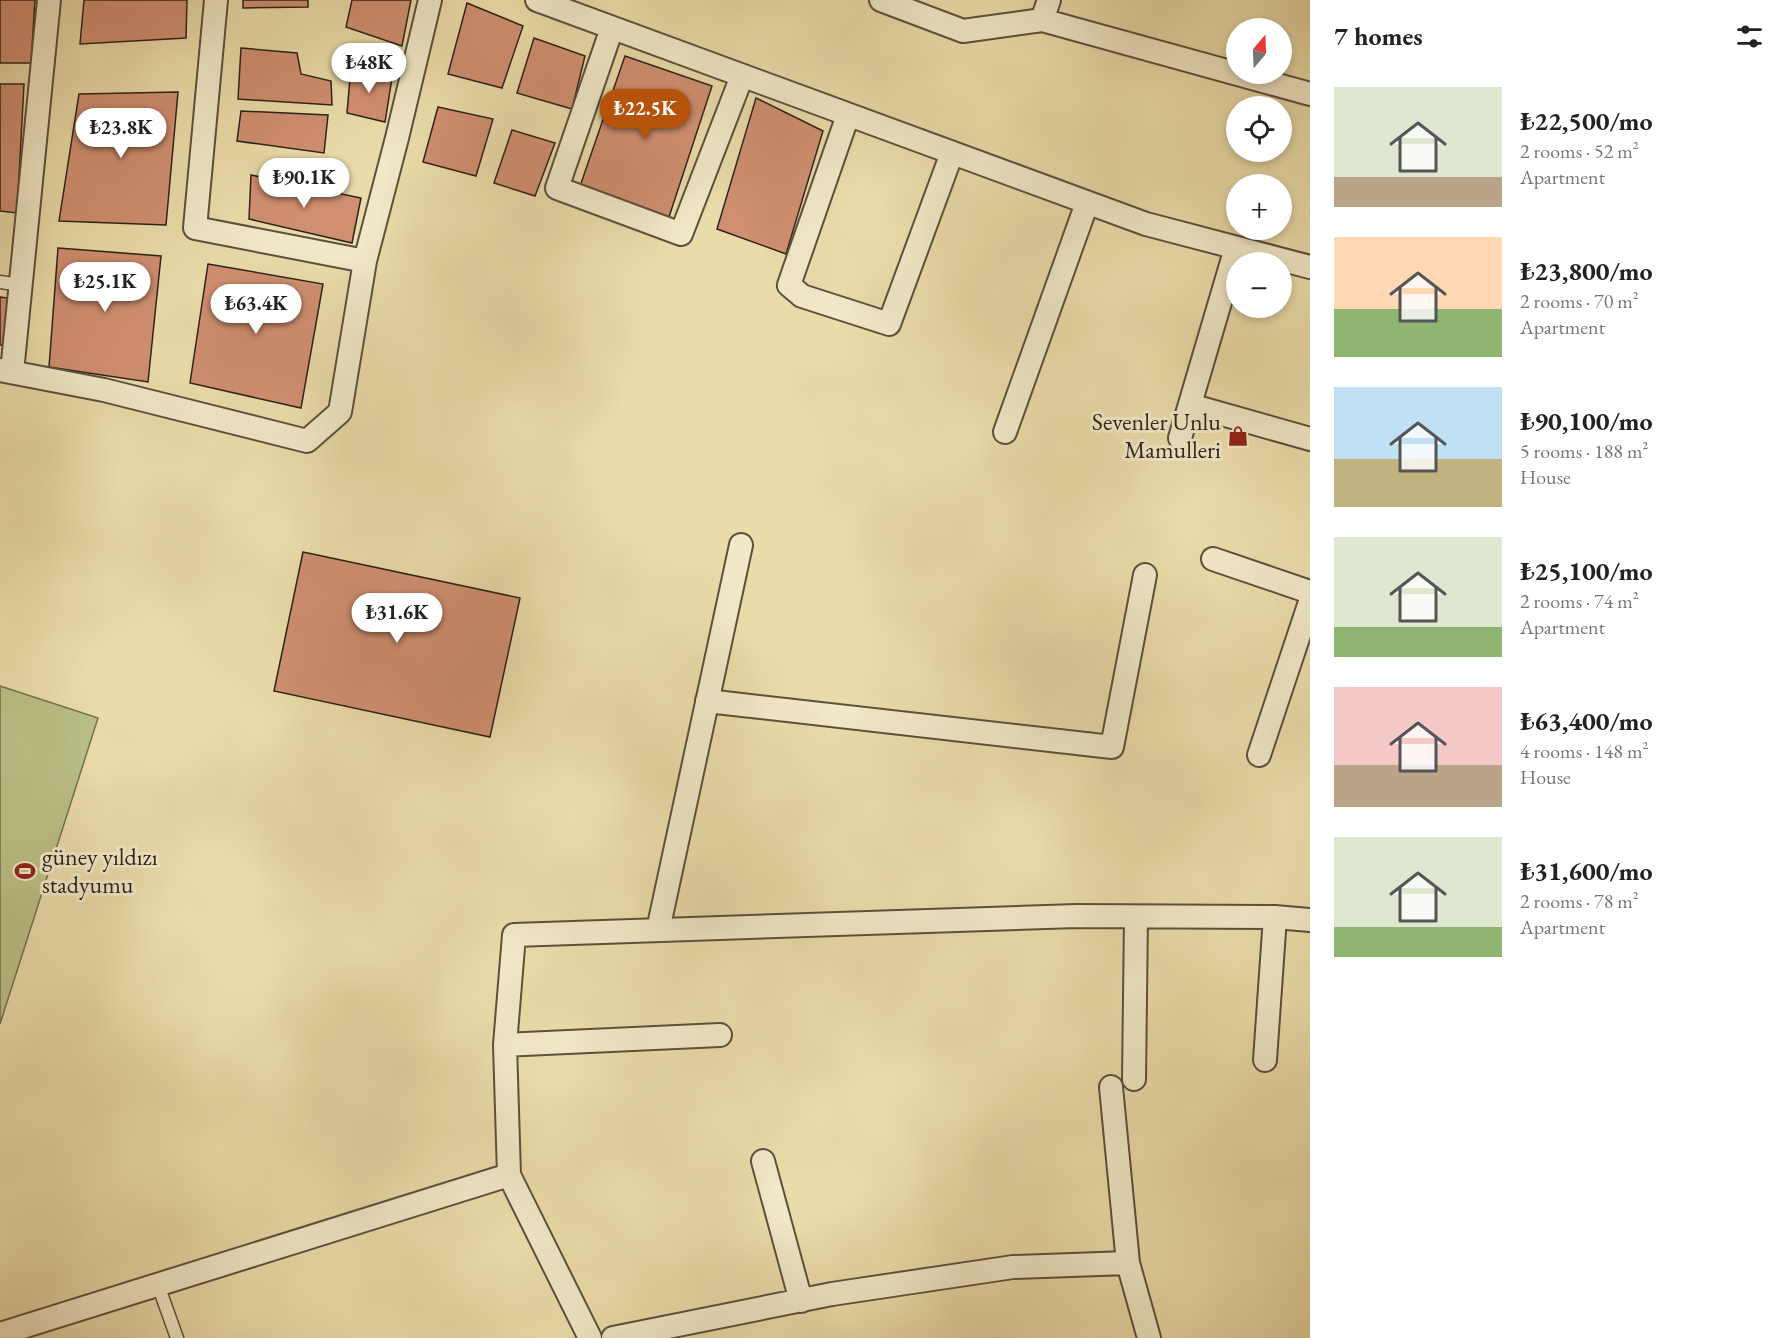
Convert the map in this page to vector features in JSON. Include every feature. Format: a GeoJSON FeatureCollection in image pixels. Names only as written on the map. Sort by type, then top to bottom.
{"type":"FeatureCollection","features":[{"type":"Feature","properties":{"kind":"street"},"geometry":{"type":"LineString","coordinates":[[49,0],[10,284],[6,371],[104,390],[307,441],[340,412],[365,261],[398,138],[430,0]]}},
{"type":"Feature","properties":{"kind":"street"},"geometry":{"type":"LineString","coordinates":[[216,0],[195,228],[365,261]]}},
{"type":"Feature","properties":{"kind":"street"},"geometry":{"type":"LineString","coordinates":[[537,0],[1146,224],[1310,267]]}},
{"type":"Feature","properties":{"kind":"street"},"geometry":{"type":"LineString","coordinates":[[880,0],[963,31],[1046,10],[1310,94]]}},
{"type":"Feature","properties":{"kind":"street"},"geometry":{"type":"LineString","coordinates":[[612,28],[557,189],[681,234],[742,76]]}},
{"type":"Feature","properties":{"kind":"street"},"geometry":{"type":"LineString","coordinates":[[848,115],[789,285],[802,296],[889,324],[952,153]]}},
{"type":"Feature","properties":{"kind":"street"},"geometry":{"type":"LineString","coordinates":[[1005,432],[1088,203]]}},
{"type":"Feature","properties":{"kind":"street"},"geometry":{"type":"LineString","coordinates":[[1180,438],[1236,248]]}},
{"type":"Feature","properties":{"kind":"street"},"geometry":{"type":"LineString","coordinates":[[1190,405],[1310,439]]}},
{"type":"Feature","properties":{"kind":"street"},"geometry":{"type":"LineString","coordinates":[[658,930],[741,545]]}},
{"type":"Feature","properties":{"kind":"street"},"geometry":{"type":"LineString","coordinates":[[1213,559],[1310,592]]}},
{"type":"Feature","properties":{"kind":"street"},"geometry":{"type":"LineString","coordinates":[[707,701],[1112,747],[1145,575]]}},
{"type":"Feature","properties":{"kind":"street"},"geometry":{"type":"LineString","coordinates":[[1259,756],[1310,602]]}},
{"type":"Feature","properties":{"kind":"street"},"geometry":{"type":"LineString","coordinates":[[590,1338],[508,1175],[505,1045],[514,935],[1065,917],[1310,920]]}},
{"type":"Feature","properties":{"kind":"street"},"geometry":{"type":"LineString","coordinates":[[1134,1079],[1136,917]]}},
{"type":"Feature","properties":{"kind":"street"},"geometry":{"type":"LineString","coordinates":[[1265,1060],[1275,918]]}},
{"type":"Feature","properties":{"kind":"street"},"geometry":{"type":"LineString","coordinates":[[505,1045],[720,1035]]}},
{"type":"Feature","properties":{"kind":"street"},"geometry":{"type":"LineString","coordinates":[[1111,1087],[1128,1263],[1149,1338]]}},
{"type":"Feature","properties":{"kind":"street"},"geometry":{"type":"LineString","coordinates":[[763,1161],[801,1300]]}},
{"type":"Feature","properties":{"kind":"street"},"geometry":{"type":"LineString","coordinates":[[0,1334],[508,1175]]}},
{"type":"Feature","properties":{"kind":"street"},"geometry":{"type":"LineString","coordinates":[[613,1338],[801,1300],[1013,1267],[1128,1263]]}},
{"type":"Feature","properties":{"kind":"lane"},"geometry":{"type":"LineString","coordinates":[[158,1285],[177,1338]]}},
{"type":"Feature","properties":{"kind":"green space","name":"güney yıldızı stadyumu"},"geometry":{"type":"Polygon","coordinates":[[[0,686],[98,718],[0,1024],[0,686]]]}},
{"type":"Feature","properties":{"kind":"building"},"geometry":{"type":"Polygon","coordinates":[[[0,0],[35,0],[31,63],[0,63],[0,0]]]}},
{"type":"Feature","properties":{"kind":"building"},"geometry":{"type":"Polygon","coordinates":[[[84,0],[187,0],[186,38],[80,44],[84,0]]]}},
{"type":"Feature","properties":{"kind":"building"},"geometry":{"type":"Polygon","coordinates":[[[243,0],[308,0],[308,7],[243,8],[243,0]]]}},
{"type":"Feature","properties":{"kind":"building"},"geometry":{"type":"Polygon","coordinates":[[[352,0],[411,0],[402,46],[346,27],[352,0]]]}},
{"type":"Feature","properties":{"kind":"building"},"geometry":{"type":"Polygon","coordinates":[[[467,3],[523,26],[502,88],[448,74],[467,3]]]}},
{"type":"Feature","properties":{"kind":"building"},"geometry":{"type":"Polygon","coordinates":[[[534,38],[585,56],[572,109],[517,93],[534,38]]]}},
{"type":"Feature","properties":{"kind":"building"},"geometry":{"type":"Polygon","coordinates":[[[241,48],[297,53],[301,74],[331,81],[332,105],[238,99],[241,48]]]}},
{"type":"Feature","properties":{"kind":"building"},"geometry":{"type":"Polygon","coordinates":[[[625,56],[712,86],[667,223],[578,192],[625,56]]]}},
{"type":"Feature","properties":{"kind":"building"},"geometry":{"type":"Polygon","coordinates":[[[351,66],[392,78],[385,122],[347,113],[351,66]]]}},
{"type":"Feature","properties":{"kind":"building"},"geometry":{"type":"Polygon","coordinates":[[[0,84],[24,84],[17,213],[0,211],[0,84]]]}},
{"type":"Feature","properties":{"kind":"building"},"geometry":{"type":"Polygon","coordinates":[[[178,92],[166,225],[59,221],[79,94],[178,92]]]}},
{"type":"Feature","properties":{"kind":"building"},"geometry":{"type":"Polygon","coordinates":[[[756,98],[823,131],[786,254],[717,229],[756,98]]]}},
{"type":"Feature","properties":{"kind":"building"},"geometry":{"type":"Polygon","coordinates":[[[438,107],[493,119],[476,176],[423,162],[438,107]]]}},
{"type":"Feature","properties":{"kind":"building"},"geometry":{"type":"Polygon","coordinates":[[[241,111],[328,115],[324,153],[237,141],[241,111]]]}},
{"type":"Feature","properties":{"kind":"building"},"geometry":{"type":"Polygon","coordinates":[[[512,130],[555,143],[535,196],[494,183],[512,130]]]}},
{"type":"Feature","properties":{"kind":"building"},"geometry":{"type":"Polygon","coordinates":[[[251,175],[361,198],[352,243],[249,219],[251,175]]]}},
{"type":"Feature","properties":{"kind":"building"},"geometry":{"type":"Polygon","coordinates":[[[58,248],[161,256],[148,382],[49,367],[58,248]]]}},
{"type":"Feature","properties":{"kind":"building"},"geometry":{"type":"Polygon","coordinates":[[[208,264],[323,284],[301,408],[190,383],[208,264]]]}},
{"type":"Feature","properties":{"kind":"building"},"geometry":{"type":"Polygon","coordinates":[[[0,297],[14,299],[7,346],[0,345],[0,297]]]}},
{"type":"Feature","properties":{"kind":"building"},"geometry":{"type":"Polygon","coordinates":[[[303,552],[520,598],[490,737],[274,691],[303,552]]]}},
{"type":"Feature","properties":{"kind":"place","name":"Sevenler Unlu Mamulleri"},"geometry":{"type":"Point","coordinates":[1238,436]}},
{"type":"Feature","properties":{"kind":"place","name":"güney yıldızı stadyumu"},"geometry":{"type":"Point","coordinates":[25,871]}}]}
